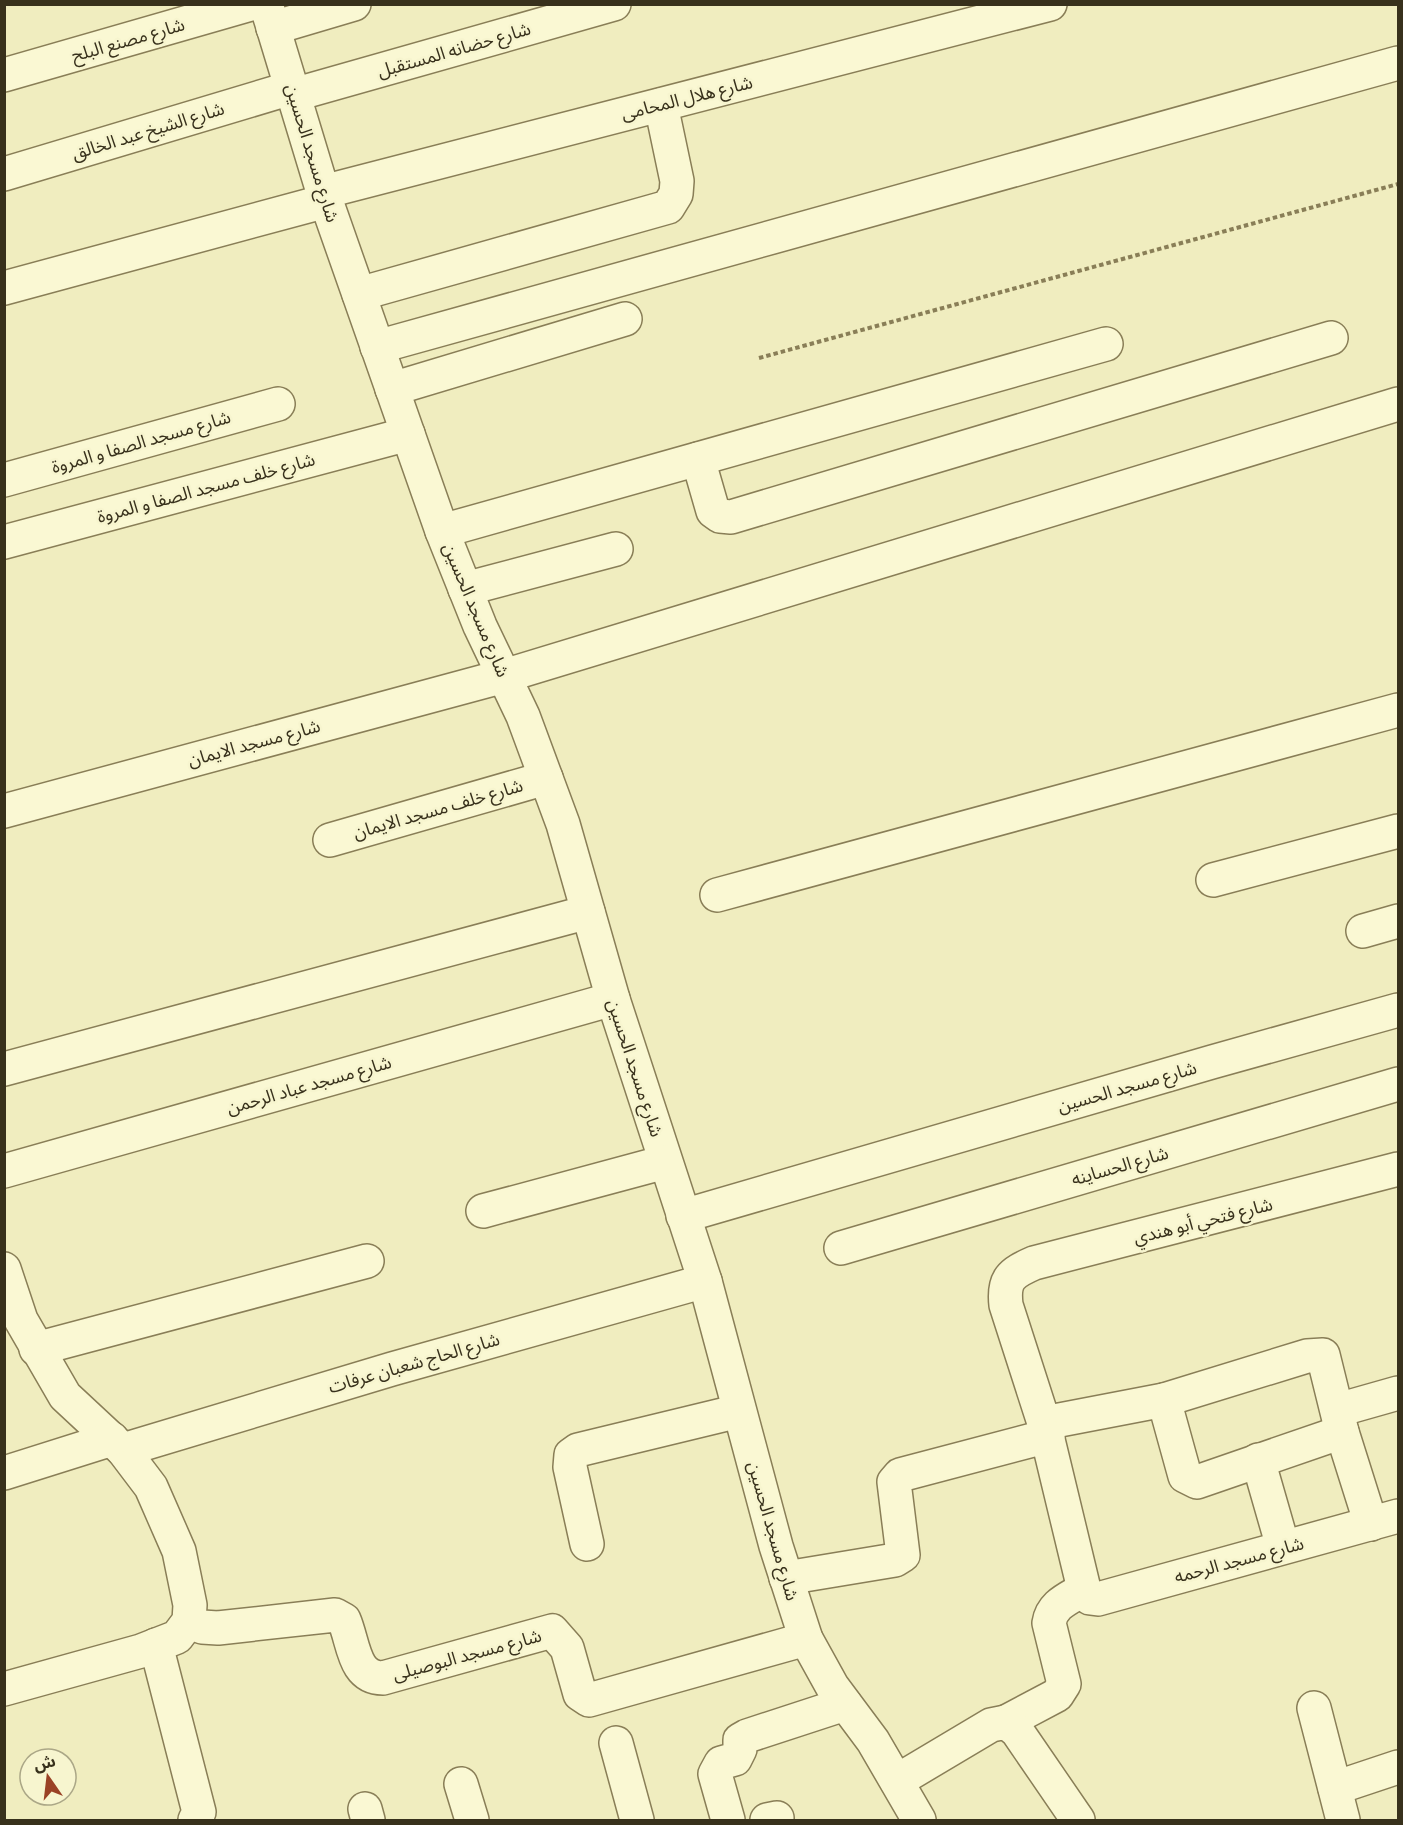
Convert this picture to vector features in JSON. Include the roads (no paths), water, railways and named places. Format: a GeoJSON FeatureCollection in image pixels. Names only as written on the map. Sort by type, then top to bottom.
{"type":"FeatureCollection","features":[{"type":"Feature","properties":{"kind":"street","name":"شارع مصنع البلح"},"geometry":{"type":"LineString","coordinates":[[4,75],[251,4]]}},
{"type":"Feature","properties":{"kind":"street"},"geometry":{"type":"LineString","coordinates":[[269,16],[354,4]]}},
{"type":"Feature","properties":{"kind":"street","name":"شارع حضانه المستقبل"},"geometry":{"type":"LineString","coordinates":[[292,91],[614,4]]}},
{"type":"Feature","properties":{"kind":"street","name":"شارع هلال المحامى"},"geometry":{"type":"LineString","coordinates":[[4,288],[661,105],[1050,4]]}},
{"type":"Feature","properties":{"kind":"street","name":"شارع مسجد الحسين"},"geometry":{"type":"LineString","coordinates":[[269,16],[325,197],[442,531],[504,676],[563,824],[613,999],[705,1281],[739,1412],[786,1578],[806,1639],[815,1659],[873,1741],[919,1821]]}},
{"type":"Feature","properties":{"kind":"street"},"geometry":{"type":"LineString","coordinates":[[377,347],[1398,63]]}},
{"type":"Feature","properties":{"kind":"street","name":"شارع الشيخ عبد الخالق"},"geometry":{"type":"LineString","coordinates":[[4,174],[292,91]]}},
{"type":"Feature","properties":{"kind":"street"},"geometry":{"type":"LineString","coordinates":[[358,294],[668,207],[676,194],[677,181],[661,105]]}},
{"type":"Feature","properties":{"kind":"street"},"geometry":{"type":"LineString","coordinates":[[392,389],[625,319]]}},
{"type":"Feature","properties":{"kind":"street"},"geometry":{"type":"LineString","coordinates":[[698,459],[713,511],[720,516],[731,517],[1331,338]]}},
{"type":"Feature","properties":{"kind":"street"},"geometry":{"type":"LineString","coordinates":[[442,531],[1106,344]]}},
{"type":"Feature","properties":{"kind":"street","name":"شارع مسجد الصفا و المروة"},"geometry":{"type":"LineString","coordinates":[[4,480],[278,404]]}},
{"type":"Feature","properties":{"kind":"street","name":"شارع مسجد الايمان"},"geometry":{"type":"LineString","coordinates":[[4,811],[504,676],[1398,404]]}},
{"type":"Feature","properties":{"kind":"street","name":"شارع خلف مسجد الصفا و المروة"},"geometry":{"type":"LineString","coordinates":[[4,542],[408,434]]}},
{"type":"Feature","properties":{"kind":"street"},"geometry":{"type":"LineString","coordinates":[[465,589],[616,549]]}},
{"type":"Feature","properties":{"kind":"street"},"geometry":{"type":"LineString","coordinates":[[717,895],[1398,710]]}},
{"type":"Feature","properties":{"kind":"street","name":"شارع خلف مسجد الايمان"},"geometry":{"type":"LineString","coordinates":[[330,840],[546,778]]}},
{"type":"Feature","properties":{"kind":"street"},"geometry":{"type":"LineString","coordinates":[[1212,880],[1398,831]]}},
{"type":"Feature","properties":{"kind":"street"},"geometry":{"type":"LineString","coordinates":[[4,1069],[588,912]]}},
{"type":"Feature","properties":{"kind":"street"},"geometry":{"type":"LineString","coordinates":[[1363,931],[1398,921]]}},
{"type":"Feature","properties":{"kind":"street","name":"شارع مسجد عباد الرحمن"},"geometry":{"type":"LineString","coordinates":[[4,1171],[613,999]]}},
{"type":"Feature","properties":{"kind":"street","name":"شارع مسجد الحسين"},"geometry":{"type":"LineString","coordinates":[[683,1216],[1398,1010]]}},
{"type":"Feature","properties":{"kind":"street","name":"شارع الحساينه"},"geometry":{"type":"LineString","coordinates":[[841,1248],[1398,1084]]}},
{"type":"Feature","properties":{"kind":"street"},"geometry":{"type":"LineString","coordinates":[[483,1211],[665,1162]]}},
{"type":"Feature","properties":{"kind":"street","name":"شارع فتحي أبو هندي"},"geometry":{"type":"LineString","coordinates":[[1046,1429],[1006,1305],[1004,1289],[1010,1276],[1034,1263],[1398,1169]]}},
{"type":"Feature","properties":{"kind":"street"},"geometry":{"type":"LineString","coordinates":[[36,1349],[367,1261]]}},
{"type":"Feature","properties":{"kind":"street"},"geometry":{"type":"LineString","coordinates":[[4,1269],[13,1322],[36,1349],[65,1396],[118,1444],[151,1487],[179,1551],[190,1605],[189,1621],[177,1636],[156,1645],[4,1689]]}},
{"type":"Feature","properties":{"kind":"street","name":"شارع الحاج شعبان عرفات"},"geometry":{"type":"LineString","coordinates":[[4,1473],[392,1369],[705,1281]]}},
{"type":"Feature","properties":{"kind":"street"},"geometry":{"type":"LineString","coordinates":[[786,1578],[895,1560],[903,1555],[894,1496],[894,1482],[900,1475],[1046,1429],[1164,1400],[1319,1354],[1323,1355],[1340,1421],[1385,1520]]}},
{"type":"Feature","properties":{"kind":"street"},"geometry":{"type":"LineString","coordinates":[[1164,1400],[1185,1476],[1190,1481],[1197,1482],[1258,1460],[1398,1393]]}},
{"type":"Feature","properties":{"kind":"street"},"geometry":{"type":"LineString","coordinates":[[587,1544],[570,1467],[571,1455],[578,1450],[739,1412]]}},
{"type":"Feature","properties":{"kind":"street"},"geometry":{"type":"LineString","coordinates":[[897,1781],[991,1725],[1006,1722],[1057,1695],[1064,1684],[1049,1623],[1050,1613],[1056,1606],[1084,1589],[1046,1429]]}},
{"type":"Feature","properties":{"kind":"street"},"geometry":{"type":"LineString","coordinates":[[1258,1460],[1283,1547]]}},
{"type":"Feature","properties":{"kind":"street","name":"شارع مسجد الرحمه"},"geometry":{"type":"LineString","coordinates":[[1084,1589],[1090,1598],[1098,1599],[1385,1520]]}},
{"type":"Feature","properties":{"kind":"street","name":"شارع مسجد البوصيلى"},"geometry":{"type":"LineString","coordinates":[[189,1621],[202,1627],[218,1628],[335,1615],[344,1620],[361,1671],[370,1678],[383,1678],[552,1631],[561,1638],[567,1648],[580,1694],[589,1700],[806,1639]]}},
{"type":"Feature","properties":{"kind":"street"},"geometry":{"type":"LineString","coordinates":[[156,1645],[199,1812],[195,1821]]}},
{"type":"Feature","properties":{"kind":"street"},"geometry":{"type":"LineString","coordinates":[[728,1821],[715,1774],[721,1763],[735,1759],[740,1749],[740,1740],[845,1704]]}},
{"type":"Feature","properties":{"kind":"street"},"geometry":{"type":"LineString","coordinates":[[1314,1708],[1343,1821]]}},
{"type":"Feature","properties":{"kind":"street"},"geometry":{"type":"LineString","coordinates":[[1006,1722],[1017,1731],[1078,1821]]}},
{"type":"Feature","properties":{"kind":"street"},"geometry":{"type":"LineString","coordinates":[[616,1743],[637,1821]]}},
{"type":"Feature","properties":{"kind":"street"},"geometry":{"type":"LineString","coordinates":[[1335,1788],[1398,1767]]}},
{"type":"Feature","properties":{"kind":"street"},"geometry":{"type":"LineString","coordinates":[[461,1784],[472,1821]]}}]}
